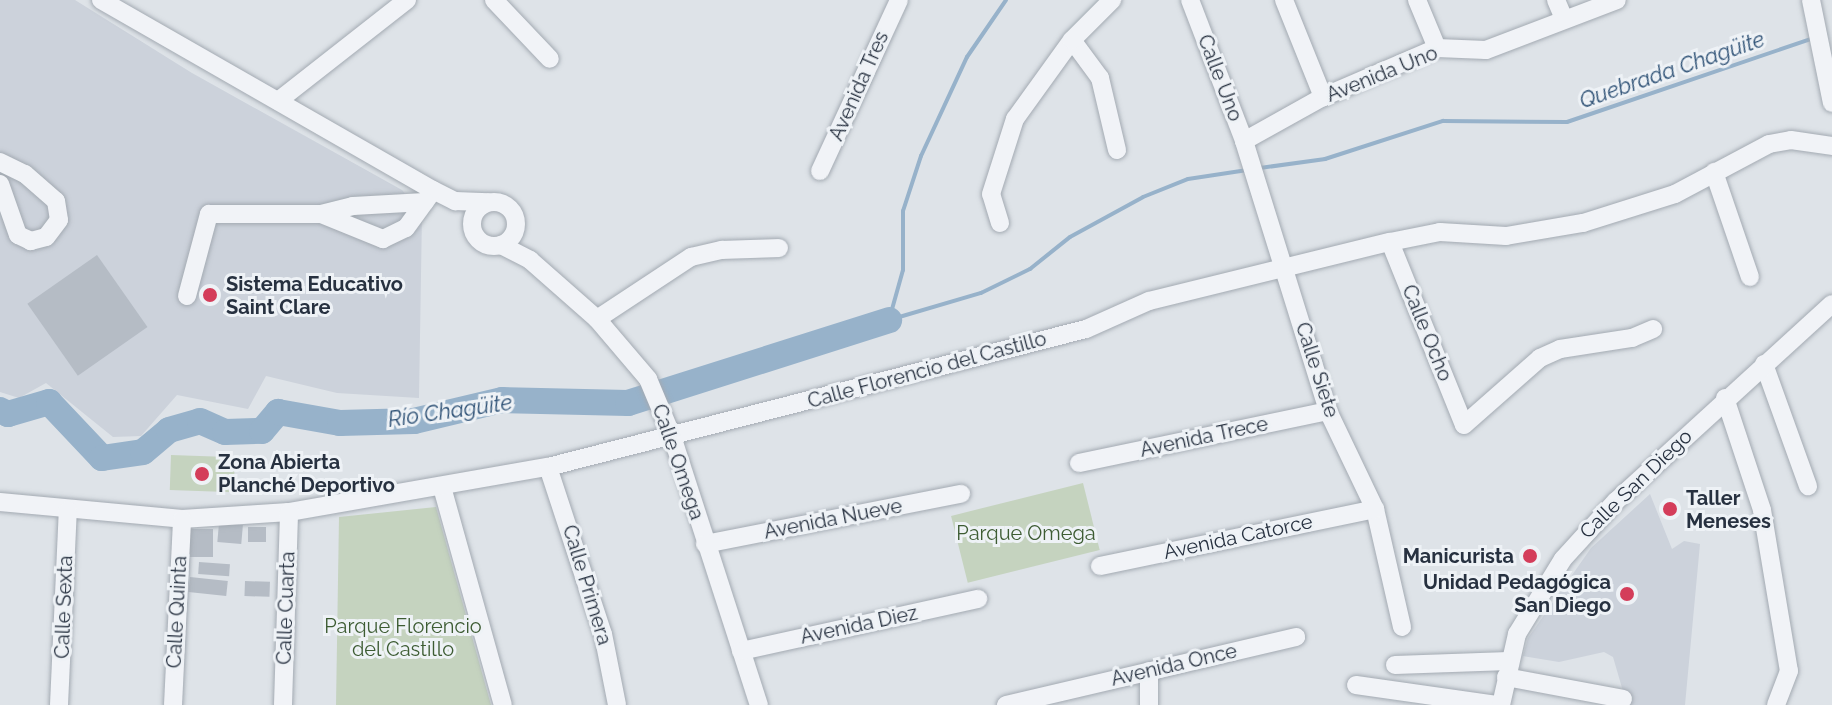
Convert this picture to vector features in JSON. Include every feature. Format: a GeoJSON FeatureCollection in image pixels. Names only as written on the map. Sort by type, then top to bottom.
{"type":"FeatureCollection","features":[{"type":"Feature","properties":{"kind":"street"},"geometry":{"type":"LineString","coordinates":[[101,0],[278,101],[429,196]]}},
{"type":"Feature","properties":{"kind":"street"},"geometry":{"type":"LineString","coordinates":[[278,101],[407,0]]}},
{"type":"Feature","properties":{"kind":"street"},"geometry":{"type":"LineString","coordinates":[[494,0],[550,59]]}},
{"type":"Feature","properties":{"kind":"street","name":"Avenida Tres"},"geometry":{"type":"LineString","coordinates":[[820,171],[899,0]]}},
{"type":"Feature","properties":{"kind":"street"},"geometry":{"type":"LineString","coordinates":[[1000,223],[991,194],[1015,119],[1072,40],[1112,0]]}},
{"type":"Feature","properties":{"kind":"street","name":"Calle Uno"},"geometry":{"type":"LineString","coordinates":[[1190,0],[1246,149]]}},
{"type":"Feature","properties":{"kind":"street"},"geometry":{"type":"LineString","coordinates":[[1284,0],[1323,97]]}},
{"type":"Feature","properties":{"kind":"street"},"geometry":{"type":"LineString","coordinates":[[1417,0],[1437,48]]}},
{"type":"Feature","properties":{"kind":"street"},"geometry":{"type":"LineString","coordinates":[[1556,0],[1564,19]]}},
{"type":"Feature","properties":{"kind":"street","name":"Avenida Uno"},"geometry":{"type":"LineString","coordinates":[[1246,149],[1323,97],[1437,48],[1486,50],[1617,0]]}},
{"type":"Feature","properties":{"kind":"street"},"geometry":{"type":"LineString","coordinates":[[1811,0],[1832,103]]}},
{"type":"Feature","properties":{"kind":"street"},"geometry":{"type":"LineString","coordinates":[[1072,40],[1100,78],[1117,150]]}},
{"type":"Feature","properties":{"kind":"street","name":"Calle Florencio del Castillo"},"geometry":{"type":"LineString","coordinates":[[0,502],[182,519],[289,512],[548,467],[1086,329],[1149,301],[1390,242],[1440,232],[1506,236],[1583,223],[1675,194],[1714,172],[1780,142],[1832,146]]}},
{"type":"Feature","properties":{"kind":"street","name":"Calle Siete"},"geometry":{"type":"LineString","coordinates":[[1246,149],[1328,411],[1375,509],[1402,627]]}},
{"type":"Feature","properties":{"kind":"street"},"geometry":{"type":"LineString","coordinates":[[0,162],[25,174],[56,201],[59,220],[46,237],[31,241],[18,235],[0,184]]}},
{"type":"Feature","properties":{"kind":"street"},"geometry":{"type":"LineString","coordinates":[[1714,172],[1750,277]]}},
{"type":"Feature","properties":{"kind":"street"},"geometry":{"type":"LineString","coordinates":[[321,214],[383,239],[406,228],[429,196]]}},
{"type":"Feature","properties":{"kind":"street"},"geometry":{"type":"LineString","coordinates":[[187,296],[209,214],[321,214],[353,206],[429,196],[509,207],[516,228],[501,245],[484,244],[455,201]]}},
{"type":"Feature","properties":{"kind":"street"},"geometry":{"type":"LineString","coordinates":[[472,224],[476,210],[488,202]]}},
{"type":"Feature","properties":{"kind":"street","name":"Calle Omega"},"geometry":{"type":"LineString","coordinates":[[516,228],[530,260]]}},
{"type":"Feature","properties":{"kind":"street","name":"Calle Ocho"},"geometry":{"type":"LineString","coordinates":[[1390,242],[1464,425],[1540,358],[1560,349],[1632,338],[1653,329]]}},
{"type":"Feature","properties":{"kind":"street","name":"Calle Omega"},"geometry":{"type":"LineString","coordinates":[[501,245],[530,260],[597,319],[648,379],[672,436],[759,705]]}},
{"type":"Feature","properties":{"kind":"street"},"geometry":{"type":"LineString","coordinates":[[597,319],[691,257],[722,250],[779,248]]}},
{"type":"Feature","properties":{"kind":"street","name":"Calle San Diego"},"geometry":{"type":"LineString","coordinates":[[1499,705],[1528,609],[1563,559],[1725,398],[1832,304]]}},
{"type":"Feature","properties":{"kind":"street"},"geometry":{"type":"LineString","coordinates":[[1764,364],[1808,486]]}},
{"type":"Feature","properties":{"kind":"street"},"geometry":{"type":"LineString","coordinates":[[1725,398],[1762,510],[1789,671],[1776,705]]}},
{"type":"Feature","properties":{"kind":"street","name":"Avenida Trece"},"geometry":{"type":"LineString","coordinates":[[1079,463],[1328,411]]}},
{"type":"Feature","properties":{"kind":"street","name":"Calle Primera"},"geometry":{"type":"LineString","coordinates":[[548,467],[595,607],[617,705]]}},
{"type":"Feature","properties":{"kind":"street"},"geometry":{"type":"LineString","coordinates":[[442,487],[503,705]]}},
{"type":"Feature","properties":{"kind":"street","name":"Avenida Nueve"},"geometry":{"type":"LineString","coordinates":[[705,544],[961,494]]}},
{"type":"Feature","properties":{"kind":"street","name":"Avenida Catorce"},"geometry":{"type":"LineString","coordinates":[[1100,566],[1375,509]]}},
{"type":"Feature","properties":{"kind":"street","name":"Calle Sexta"},"geometry":{"type":"LineString","coordinates":[[59,705],[68,510]]}},
{"type":"Feature","properties":{"kind":"street","name":"Calle Cuarta"},"geometry":{"type":"LineString","coordinates":[[283,705],[289,512]]}},
{"type":"Feature","properties":{"kind":"street","name":"Calle Quinta"},"geometry":{"type":"LineString","coordinates":[[173,705],[182,519]]}},
{"type":"Feature","properties":{"kind":"street","name":"Avenida Diez"},"geometry":{"type":"LineString","coordinates":[[741,651],[978,599]]}},
{"type":"Feature","properties":{"kind":"street","name":"Avenida Once"},"geometry":{"type":"LineString","coordinates":[[1006,705],[1296,637]]}},
{"type":"Feature","properties":{"kind":"street"},"geometry":{"type":"LineString","coordinates":[[1395,665],[1508,669],[1623,699]]}},
{"type":"Feature","properties":{"kind":"street"},"geometry":{"type":"LineString","coordinates":[[1149,671],[1149,705]]}},
{"type":"Feature","properties":{"kind":"street"},"geometry":{"type":"LineString","coordinates":[[1356,685],[1499,705]]}},
{"type":"Feature","properties":{"kind":"shaded area","name":"Sistema Educativo Saint Clare"},"geometry":{"type":"Polygon","coordinates":[[[0,0],[75,0],[192,73],[402,190],[422,214],[419,398],[337,393],[266,376],[248,409],[177,395],[141,436],[113,437],[46,383],[19,398],[0,392],[0,0]]]}},
{"type":"Feature","properties":{"kind":"shaded area","name":"Unidad Pedagógica San Diego"},"geometry":{"type":"Polygon","coordinates":[[[1650,494],[1672,549],[1684,541],[1700,544],[1685,705],[1627,705],[1613,657],[1604,652],[1559,662],[1523,656],[1528,638],[1591,548],[1650,494]]]}},
{"type":"Feature","properties":{"kind":"green space","name":"Zona Abierta Planché Deportivo"},"geometry":{"type":"Polygon","coordinates":[[[171,455],[235,457],[234,492],[170,490],[171,455]]]}},
{"type":"Feature","properties":{"kind":"green space","name":"Parque Omega"},"geometry":{"type":"Polygon","coordinates":[[[1083,483],[1100,550],[968,583],[951,516],[1083,483]]]}},
{"type":"Feature","properties":{"kind":"green space","name":"Parque Florencio del Castillo"},"geometry":{"type":"Polygon","coordinates":[[[436,507],[491,705],[336,705],[339,517],[436,507]]]}},
{"type":"Feature","properties":{"kind":"building"},"geometry":{"type":"Polygon","coordinates":[[[97,255],[147,327],[78,376],[27,304],[97,255]]]}},
{"type":"Feature","properties":{"kind":"building"},"geometry":{"type":"Polygon","coordinates":[[[219,523],[243,525],[241,544],[217,542],[219,523]]]}},
{"type":"Feature","properties":{"kind":"building"},"geometry":{"type":"Polygon","coordinates":[[[248,527],[266,527],[266,542],[248,542],[248,527]]]}},
{"type":"Feature","properties":{"kind":"building"},"geometry":{"type":"Polygon","coordinates":[[[188,529],[213,529],[213,557],[188,557],[188,529]]]}},
{"type":"Feature","properties":{"kind":"building"},"geometry":{"type":"Polygon","coordinates":[[[199,562],[230,564],[229,576],[198,574],[199,562]]]}},
{"type":"Feature","properties":{"kind":"building"},"geometry":{"type":"Polygon","coordinates":[[[190,577],[228,581],[226,596],[188,592],[190,577]]]}},
{"type":"Feature","properties":{"kind":"building"},"geometry":{"type":"Polygon","coordinates":[[[245,581],[270,582],[269,597],[244,596],[245,581]]]}},
{"type":"Feature","properties":{"kind":"waterway"},"geometry":{"type":"LineString","coordinates":[[889,320],[903,270],[903,211],[921,156],[967,57],[1006,0]]}},
{"type":"Feature","properties":{"kind":"waterway","name":"Quebrada Chagüite"},"geometry":{"type":"LineString","coordinates":[[1260,168],[1325,159],[1443,121],[1567,122],[1814,38]]}},
{"type":"Feature","properties":{"kind":"waterway","name":"Quebrada Chagüite"},"geometry":{"type":"LineString","coordinates":[[889,320],[981,293],[1030,269],[1070,237],[1143,197],[1188,179],[1247,170]]}},
{"type":"Feature","properties":{"kind":"waterway","name":"Río Chagüite"},"geometry":{"type":"LineString","coordinates":[[0,410],[8,414],[49,402],[102,458],[143,452],[169,430],[200,421],[225,432],[262,431],[278,412],[340,423],[414,421],[502,400],[628,403],[889,320]]}},
{"type":"Feature","properties":{"kind":"place","name":"Sistema Educativo Saint Clare"},"geometry":{"type":"Point","coordinates":[210,295]}},
{"type":"Feature","properties":{"kind":"place","name":"Zona Abierta Planché Deportivo"},"geometry":{"type":"Point","coordinates":[202,474]}},
{"type":"Feature","properties":{"kind":"place","name":"Taller Meneses"},"geometry":{"type":"Point","coordinates":[1670,509]}},
{"type":"Feature","properties":{"kind":"place","name":"Manicurista"},"geometry":{"type":"Point","coordinates":[1530,556]}},
{"type":"Feature","properties":{"kind":"place","name":"Unidad Pedagógica San Diego"},"geometry":{"type":"Point","coordinates":[1627,594]}}]}
